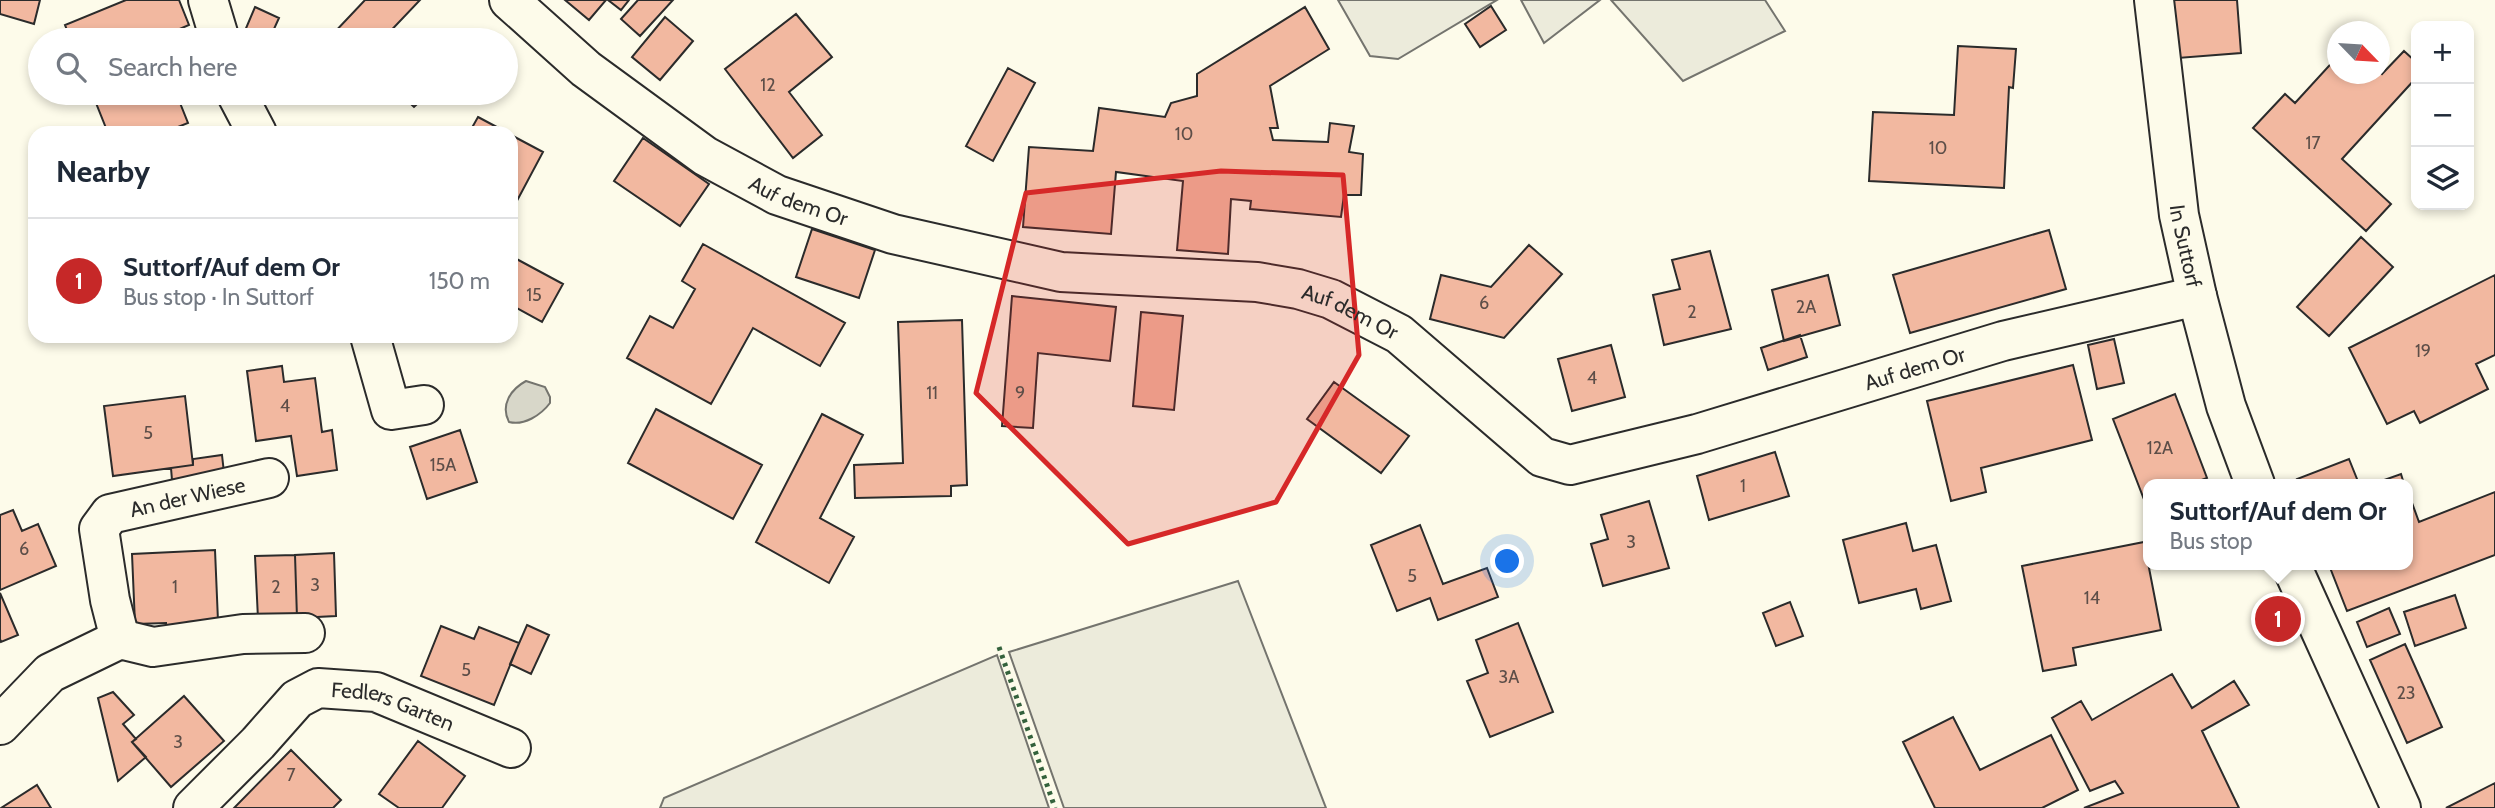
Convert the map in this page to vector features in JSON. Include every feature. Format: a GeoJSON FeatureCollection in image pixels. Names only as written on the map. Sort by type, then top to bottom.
{"type":"FeatureCollection","features":[{"type":"Feature","properties":{"kind":"street"},"geometry":{"type":"LineString","coordinates":[[208,0],[216,28]]}},
{"type":"Feature","properties":{"kind":"street","name":"Auf dem Or"},"geometry":{"type":"LineString","coordinates":[[509,0],[586,69],[694,148],[777,195],[893,234],[1061,272],[1257,282],[1297,289],[1331,299],[1399,334],[1535,452],[1570,466],[1697,434],[2003,341],[2197,296]]}},
{"type":"Feature","properties":{"kind":"street","name":"In Suttorf"},"geometry":{"type":"LineString","coordinates":[[2154,0],[2179,215],[2226,406],[2253,479]]}},
{"type":"Feature","properties":{"kind":"street"},"geometry":{"type":"LineString","coordinates":[[242,105],[253,126]]}},
{"type":"Feature","properties":{"kind":"street"},"geometry":{"type":"LineString","coordinates":[[372,343],[391,410],[424,405]]}},
{"type":"Feature","properties":{"kind":"street","name":"An der Wiese"},"geometry":{"type":"LineString","coordinates":[[120,639],[110,600],[99,529],[110,514],[269,478]]}},
{"type":"Feature","properties":{"kind":"street"},"geometry":{"type":"LineString","coordinates":[[2293,570],[2401,808]]}},
{"type":"Feature","properties":{"kind":"street"},"geometry":{"type":"LineString","coordinates":[[0,724],[50,673],[120,639],[153,647],[243,634],[305,633]]}},
{"type":"Feature","properties":{"kind":"street","name":"Fedlers Garten"},"geometry":{"type":"LineString","coordinates":[[193,808],[258,743],[297,699],[318,688],[376,692],[511,748]]}},
{"type":"Feature","properties":{"kind":"highlighted area"},"geometry":{"type":"Polygon","coordinates":[[[1221,171],[1343,175],[1359,355],[1276,502],[1128,544],[976,393],[1026,193],[1221,171]]]}},
{"type":"Feature","properties":{"kind":"shaded area"},"geometry":{"type":"Polygon","coordinates":[[[1338,0],[1497,0],[1398,59],[1370,56],[1338,0]]]}},
{"type":"Feature","properties":{"kind":"shaded area"},"geometry":{"type":"Polygon","coordinates":[[[1521,0],[1600,0],[1544,43],[1521,0]]]}},
{"type":"Feature","properties":{"kind":"shaded area"},"geometry":{"type":"Polygon","coordinates":[[[1611,0],[1765,0],[1785,31],[1683,81],[1611,0]]]}},
{"type":"Feature","properties":{"kind":"shaded area"},"geometry":{"type":"Polygon","coordinates":[[[526,381],[545,387],[550,403],[532,418],[509,422],[506,410],[508,398],[526,381]]]}},
{"type":"Feature","properties":{"kind":"shaded area"},"geometry":{"type":"Polygon","coordinates":[[[1238,581],[1326,808],[1064,808],[1009,652],[1238,581]]]}},
{"type":"Feature","properties":{"kind":"shaded area"},"geometry":{"type":"Polygon","coordinates":[[[997,655],[1049,808],[660,808],[664,798],[997,655]]]}},
{"type":"Feature","properties":{"kind":"building"},"geometry":{"type":"Polygon","coordinates":[[[0,0],[40,0],[34,24],[0,14],[0,0]]]}},
{"type":"Feature","properties":{"kind":"building"},"geometry":{"type":"Polygon","coordinates":[[[126,0],[179,0],[189,25],[182,28],[66,28],[65,25],[126,0]]]}},
{"type":"Feature","properties":{"kind":"building"},"geometry":{"type":"Polygon","coordinates":[[[365,0],[420,0],[393,28],[339,28],[365,0]]]}},
{"type":"Feature","properties":{"kind":"building"},"geometry":{"type":"Polygon","coordinates":[[[565,0],[606,0],[589,20],[565,0]]]}},
{"type":"Feature","properties":{"kind":"building"},"geometry":{"type":"Polygon","coordinates":[[[608,0],[629,0],[621,10],[608,0]]]}},
{"type":"Feature","properties":{"kind":"building"},"geometry":{"type":"Polygon","coordinates":[[[638,0],[673,0],[640,36],[621,19],[638,0]]]}},
{"type":"Feature","properties":{"kind":"building"},"geometry":{"type":"Polygon","coordinates":[[[2173,0],[2237,0],[2241,53],[2178,58],[2173,0]]]}},
{"type":"Feature","properties":{"kind":"building"},"geometry":{"type":"Polygon","coordinates":[[[1491,6],[1506,30],[1480,47],[1465,24],[1491,6]]]}},
{"type":"Feature","properties":{"kind":"building"},"geometry":{"type":"Polygon","coordinates":[[[255,7],[279,18],[274,28],[246,28],[255,7]]]}},
{"type":"Feature","properties":{"kind":"building"},"geometry":{"type":"Polygon","coordinates":[[[1305,7],[1329,49],[1270,86],[1278,128],[1270,128],[1273,140],[1328,142],[1330,123],[1354,126],[1349,152],[1363,154],[1361,195],[1344,195],[1341,217],[1250,209],[1251,201],[1231,199],[1228,254],[1177,250],[1183,181],[1116,172],[1111,234],[1023,227],[1029,147],[1093,151],[1099,108],[1165,117],[1171,103],[1197,96],[1197,74],[1305,7]]]}},
{"type":"Feature","properties":{"kind":"building"},"geometry":{"type":"Polygon","coordinates":[[[796,14],[832,57],[789,92],[822,135],[793,158],[725,69],[796,14]]]}},
{"type":"Feature","properties":{"kind":"building"},"geometry":{"type":"Polygon","coordinates":[[[665,17],[693,41],[660,80],[632,57],[665,17]]]}},
{"type":"Feature","properties":{"kind":"building"},"geometry":{"type":"Polygon","coordinates":[[[1958,46],[2016,49],[2013,88],[2009,87],[2004,188],[1869,181],[1873,112],[1954,115],[1958,46]]]}},
{"type":"Feature","properties":{"kind":"building"},"geometry":{"type":"Polygon","coordinates":[[[2404,51],[2411,57],[2411,83],[2342,159],[2391,204],[2366,231],[2253,128],[2285,94],[2295,103],[2327,68],[2327,84],[2390,84],[2390,66],[2404,51]]]}},
{"type":"Feature","properties":{"kind":"building"},"geometry":{"type":"Polygon","coordinates":[[[1008,68],[1035,83],[993,161],[966,146],[1008,68]]]}},
{"type":"Feature","properties":{"kind":"building"},"geometry":{"type":"Polygon","coordinates":[[[97,105],[181,105],[188,123],[180,126],[105,126],[97,105]]]}},
{"type":"Feature","properties":{"kind":"building"},"geometry":{"type":"Polygon","coordinates":[[[478,117],[495,126],[473,126],[478,117]]]}},
{"type":"Feature","properties":{"kind":"building"},"geometry":{"type":"Polygon","coordinates":[[[643,138],[709,184],[680,226],[614,181],[643,138]]]}},
{"type":"Feature","properties":{"kind":"building"},"geometry":{"type":"Polygon","coordinates":[[[518,139],[543,152],[518,199],[518,139]]]}},
{"type":"Feature","properties":{"kind":"building"},"geometry":{"type":"Polygon","coordinates":[[[812,229],[875,250],[859,298],[796,277],[812,229]]]}},
{"type":"Feature","properties":{"kind":"building"},"geometry":{"type":"Polygon","coordinates":[[[2049,230],[2066,289],[1910,333],[1893,275],[2049,230]]]}},
{"type":"Feature","properties":{"kind":"building"},"geometry":{"type":"Polygon","coordinates":[[[2361,237],[2393,267],[2329,336],[2297,307],[2361,237]]]}},
{"type":"Feature","properties":{"kind":"building"},"geometry":{"type":"Polygon","coordinates":[[[703,244],[845,323],[820,366],[753,328],[711,404],[627,358],[650,316],[673,328],[695,289],[682,281],[703,244]]]}},
{"type":"Feature","properties":{"kind":"building"},"geometry":{"type":"Polygon","coordinates":[[[1529,245],[1562,274],[1504,338],[1430,319],[1441,275],[1491,287],[1529,245]]]}},
{"type":"Feature","properties":{"kind":"building"},"geometry":{"type":"Polygon","coordinates":[[[1710,251],[1731,329],[1664,345],[1653,295],[1680,289],[1672,260],[1710,251]]]}},
{"type":"Feature","properties":{"kind":"building"},"geometry":{"type":"Polygon","coordinates":[[[518,260],[563,284],[542,322],[518,309],[518,260]]]}},
{"type":"Feature","properties":{"kind":"building"},"geometry":{"type":"Polygon","coordinates":[[[1828,275],[1840,325],[1784,341],[1772,290],[1828,275]]]}},
{"type":"Feature","properties":{"kind":"building"},"geometry":{"type":"Polygon","coordinates":[[[2495,275],[2495,355],[2476,364],[2488,389],[2420,423],[2414,411],[2387,424],[2349,348],[2495,275]]]}},
{"type":"Feature","properties":{"kind":"building"},"geometry":{"type":"Polygon","coordinates":[[[1012,296],[1116,307],[1110,361],[1038,353],[1033,428],[1002,426],[1012,296]]]}},
{"type":"Feature","properties":{"kind":"building"},"geometry":{"type":"Polygon","coordinates":[[[1141,312],[1183,316],[1174,410],[1133,406],[1141,312]]]}},
{"type":"Feature","properties":{"kind":"building"},"geometry":{"type":"Polygon","coordinates":[[[962,320],[967,485],[951,486],[951,496],[855,498],[854,465],[903,463],[898,322],[962,320]]]}},
{"type":"Feature","properties":{"kind":"building"},"geometry":{"type":"Polygon","coordinates":[[[1800,335],[1807,357],[1768,370],[1761,348],[1800,335]]]}},
{"type":"Feature","properties":{"kind":"building"},"geometry":{"type":"Polygon","coordinates":[[[2114,339],[2124,383],[2097,389],[2088,345],[2114,339]]]}},
{"type":"Feature","properties":{"kind":"building"},"geometry":{"type":"Polygon","coordinates":[[[1611,345],[1625,397],[1572,411],[1558,359],[1611,345]]]}},
{"type":"Feature","properties":{"kind":"building"},"geometry":{"type":"Polygon","coordinates":[[[2073,365],[2092,440],[1981,468],[1986,492],[1951,501],[1927,401],[2073,365]]]}},
{"type":"Feature","properties":{"kind":"building"},"geometry":{"type":"Polygon","coordinates":[[[282,366],[284,382],[315,378],[322,432],[332,430],[337,470],[297,476],[291,436],[256,441],[247,371],[282,366]]]}},
{"type":"Feature","properties":{"kind":"building"},"geometry":{"type":"Polygon","coordinates":[[[1334,382],[1409,436],[1381,473],[1307,419],[1334,382]]]}},
{"type":"Feature","properties":{"kind":"building"},"geometry":{"type":"Polygon","coordinates":[[[2175,394],[2207,478],[2143,479],[2143,497],[2113,419],[2175,394]]]}},
{"type":"Feature","properties":{"kind":"building"},"geometry":{"type":"Polygon","coordinates":[[[185,396],[193,465],[113,476],[104,406],[185,396]]]}},
{"type":"Feature","properties":{"kind":"building"},"geometry":{"type":"Polygon","coordinates":[[[656,409],[762,465],[733,519],[628,463],[656,409]]]}},
{"type":"Feature","properties":{"kind":"building"},"geometry":{"type":"Polygon","coordinates":[[[822,414],[863,435],[820,518],[854,537],[829,583],[756,542],[822,414]]]}},
{"type":"Feature","properties":{"kind":"building"},"geometry":{"type":"Polygon","coordinates":[[[460,430],[477,482],[427,499],[410,447],[460,430]]]}},
{"type":"Feature","properties":{"kind":"building"},"geometry":{"type":"Polygon","coordinates":[[[1775,452],[1789,496],[1709,520],[1697,476],[1775,452]]]}},
{"type":"Feature","properties":{"kind":"building"},"geometry":{"type":"Polygon","coordinates":[[[222,455],[224,473],[172,480],[171,468],[193,465],[193,459],[222,455]]]}},
{"type":"Feature","properties":{"kind":"building"},"geometry":{"type":"Polygon","coordinates":[[[2349,459],[2357,479],[2297,479],[2349,459]]]}},
{"type":"Feature","properties":{"kind":"building"},"geometry":{"type":"Polygon","coordinates":[[[2401,474],[2402,479],[2387,479],[2401,474]]]}},
{"type":"Feature","properties":{"kind":"building"},"geometry":{"type":"Polygon","coordinates":[[[2495,492],[2495,555],[2347,611],[2331,570],[2413,570],[2413,506],[2419,522],[2495,492]]]}},
{"type":"Feature","properties":{"kind":"building"},"geometry":{"type":"Polygon","coordinates":[[[1649,501],[1669,568],[1603,586],[1591,544],[1608,539],[1601,515],[1649,501]]]}},
{"type":"Feature","properties":{"kind":"building"},"geometry":{"type":"Polygon","coordinates":[[[13,510],[22,531],[38,524],[56,566],[0,590],[0,515],[13,510]]]}},
{"type":"Feature","properties":{"kind":"building"},"geometry":{"type":"Polygon","coordinates":[[[1906,523],[1913,551],[1936,545],[1951,601],[1921,609],[1916,589],[1859,603],[1843,540],[1906,523]]]}},
{"type":"Feature","properties":{"kind":"building"},"geometry":{"type":"Polygon","coordinates":[[[1420,525],[1443,584],[1487,568],[1498,597],[1438,620],[1430,598],[1397,611],[1371,545],[1420,525]]]}},
{"type":"Feature","properties":{"kind":"building"},"geometry":{"type":"Polygon","coordinates":[[[2143,542],[2143,570],[2149,570],[2161,630],[2073,648],[2076,665],[2043,671],[2022,566],[2143,542]]]}},
{"type":"Feature","properties":{"kind":"building"},"geometry":{"type":"Polygon","coordinates":[[[215,550],[218,621],[187,622],[187,630],[166,631],[166,623],[135,624],[132,554],[215,550]]]}},
{"type":"Feature","properties":{"kind":"building"},"geometry":{"type":"Polygon","coordinates":[[[334,553],[336,616],[297,618],[295,555],[334,553]]]}},
{"type":"Feature","properties":{"kind":"building"},"geometry":{"type":"Polygon","coordinates":[[[295,555],[297,618],[258,619],[255,556],[295,555]]]}},
{"type":"Feature","properties":{"kind":"building"},"geometry":{"type":"Polygon","coordinates":[[[0,593],[18,635],[1,642],[0,639],[0,593]]]}},
{"type":"Feature","properties":{"kind":"building"},"geometry":{"type":"Polygon","coordinates":[[[2455,595],[2466,628],[2415,646],[2404,612],[2455,595]]]}},
{"type":"Feature","properties":{"kind":"building"},"geometry":{"type":"Polygon","coordinates":[[[1790,602],[1803,636],[1776,646],[1763,613],[1790,602]]]}},
{"type":"Feature","properties":{"kind":"building"},"geometry":{"type":"Polygon","coordinates":[[[2389,608],[2400,634],[2367,647],[2357,622],[2389,608]]]}},
{"type":"Feature","properties":{"kind":"building"},"geometry":{"type":"Polygon","coordinates":[[[1518,623],[1553,712],[1490,737],[1467,681],[1488,673],[1476,640],[1518,623]]]}},
{"type":"Feature","properties":{"kind":"building"},"geometry":{"type":"Polygon","coordinates":[[[527,625],[549,635],[531,674],[510,664],[527,625]]]}},
{"type":"Feature","properties":{"kind":"building"},"geometry":{"type":"Polygon","coordinates":[[[441,626],[474,639],[479,627],[519,643],[494,705],[421,676],[441,626]]]}},
{"type":"Feature","properties":{"kind":"building"},"geometry":{"type":"Polygon","coordinates":[[[2405,644],[2442,727],[2407,743],[2370,660],[2405,644]]]}},
{"type":"Feature","properties":{"kind":"building"},"geometry":{"type":"Polygon","coordinates":[[[2172,674],[2192,708],[2234,681],[2249,705],[2202,731],[2239,808],[2084,808],[2123,793],[2115,781],[2090,791],[2052,718],[2081,701],[2092,720],[2172,674]]]}},
{"type":"Feature","properties":{"kind":"building"},"geometry":{"type":"Polygon","coordinates":[[[113,692],[134,715],[123,724],[136,739],[132,742],[146,757],[118,781],[98,698],[113,692]]]}},
{"type":"Feature","properties":{"kind":"building"},"geometry":{"type":"Polygon","coordinates":[[[184,696],[224,741],[171,787],[132,742],[184,696]]]}},
{"type":"Feature","properties":{"kind":"building"},"geometry":{"type":"Polygon","coordinates":[[[1953,717],[1980,770],[2051,735],[2078,790],[2042,808],[1935,808],[1903,742],[1953,717]]]}},
{"type":"Feature","properties":{"kind":"building"},"geometry":{"type":"Polygon","coordinates":[[[418,741],[465,776],[442,808],[399,808],[379,794],[418,741]]]}},
{"type":"Feature","properties":{"kind":"building"},"geometry":{"type":"Polygon","coordinates":[[[291,750],[341,800],[333,808],[234,808],[291,750]]]}},
{"type":"Feature","properties":{"kind":"building"},"geometry":{"type":"Polygon","coordinates":[[[2495,783],[2495,808],[2446,808],[2495,783]]]}},
{"type":"Feature","properties":{"kind":"building"},"geometry":{"type":"Polygon","coordinates":[[[37,785],[51,808],[1,808],[37,785]]]}},
{"type":"Feature","properties":{"kind":"hedge"},"geometry":{"type":"LineString","coordinates":[[999,647],[1055,808]]}},
{"type":"Feature","properties":{"kind":"place","name":"Suttorf/Auf dem Or"},"geometry":{"type":"Point","coordinates":[2278,619]}}]}
